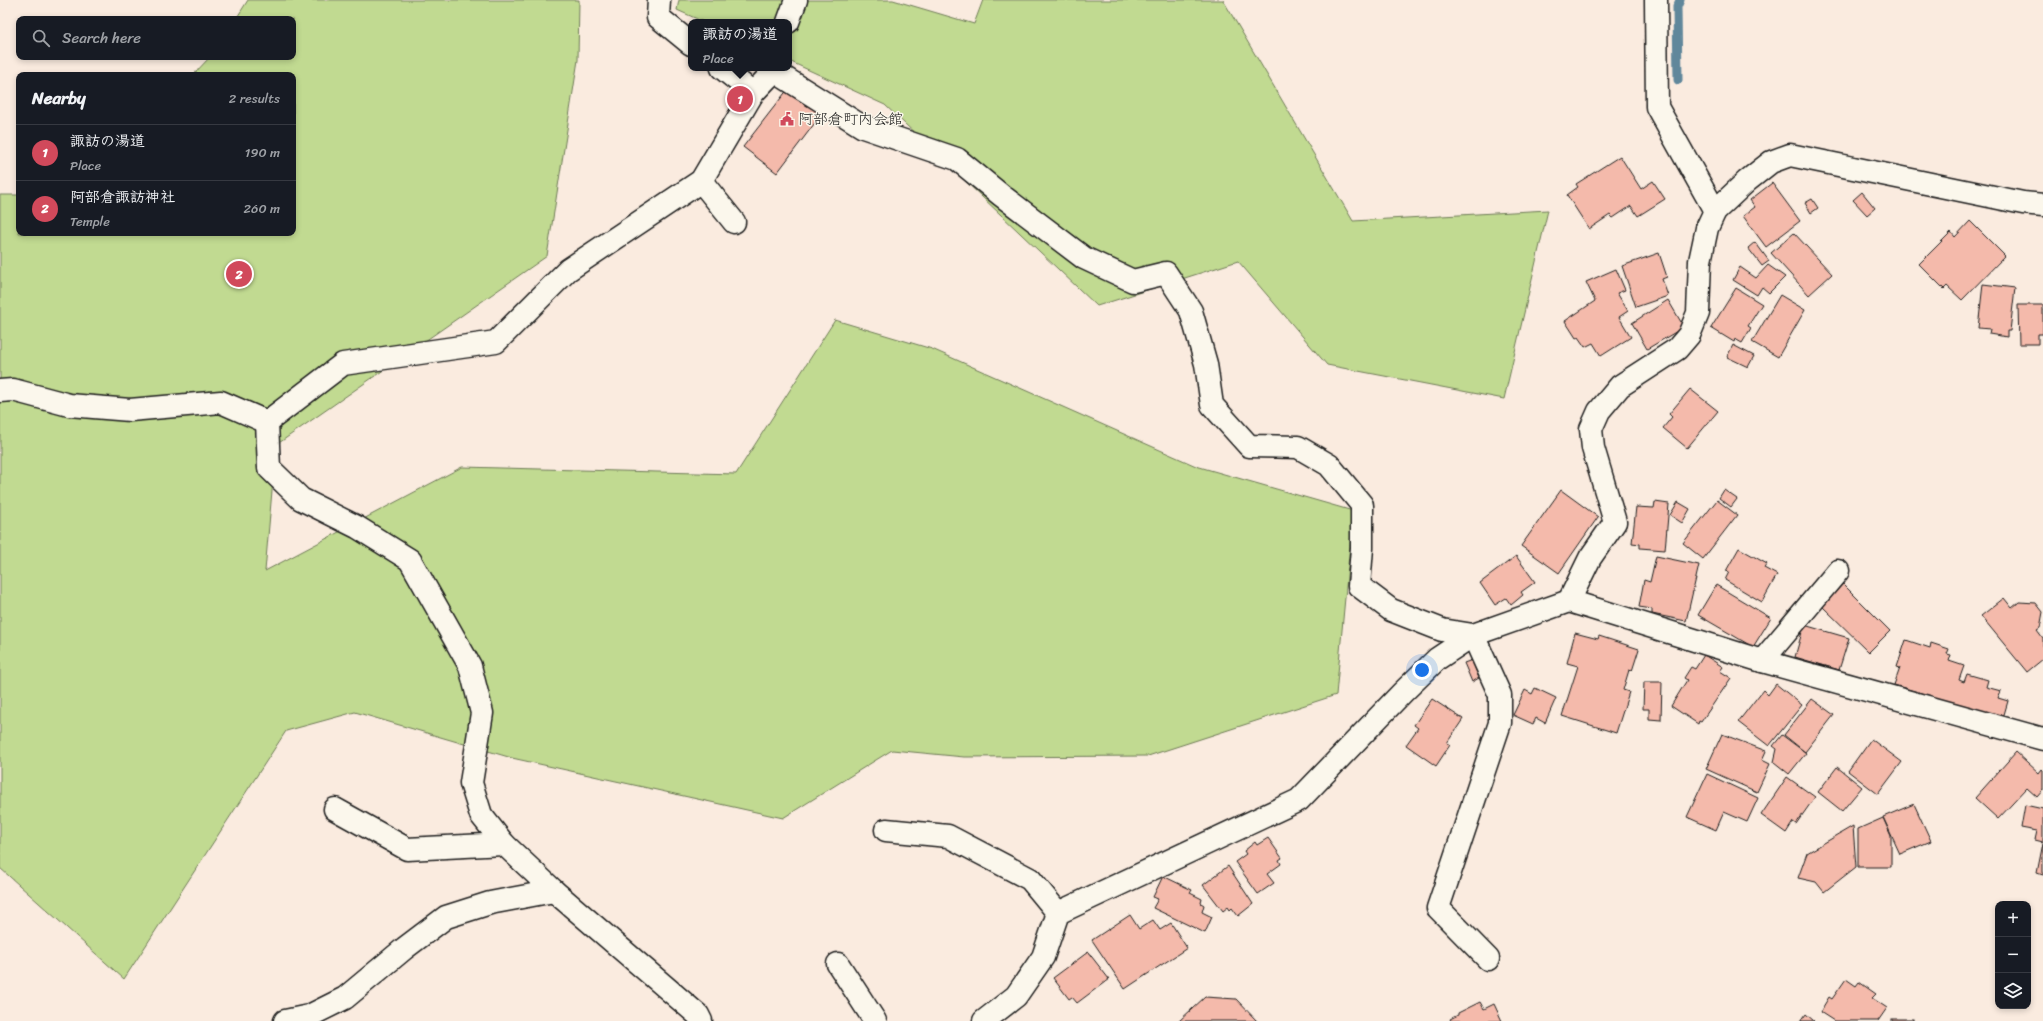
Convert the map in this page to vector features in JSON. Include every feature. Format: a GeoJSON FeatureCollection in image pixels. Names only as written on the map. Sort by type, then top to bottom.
{"type":"FeatureCollection","features":[{"type":"Feature","properties":{"kind":"street"},"geometry":{"type":"LineString","coordinates":[[659,0],[658,17],[688,42]]}},
{"type":"Feature","properties":{"kind":"street"},"geometry":{"type":"LineString","coordinates":[[789,19],[796,0]]}},
{"type":"Feature","properties":{"kind":"street"},"geometry":{"type":"LineString","coordinates":[[1656,0],[1657,107],[1715,211]]}},
{"type":"Feature","properties":{"kind":"street"},"geometry":{"type":"LineString","coordinates":[[726,71],[753,93]]}},
{"type":"Feature","properties":{"kind":"street"},"geometry":{"type":"LineString","coordinates":[[267,422],[344,364],[496,342],[568,270],[701,181],[753,93],[773,71]]}},
{"type":"Feature","properties":{"kind":"street"},"geometry":{"type":"LineString","coordinates":[[776,71],[863,127],[957,159],[1001,195],[1084,258],[1133,281],[1166,273],[1191,311],[1206,364],[1212,405],[1250,446],[1298,447],[1329,465],[1362,505],[1362,548],[1359,586],[1391,610],[1442,630],[1473,635]]}},
{"type":"Feature","properties":{"kind":"street"},"geometry":{"type":"LineString","coordinates":[[1569,601],[1590,558],[1615,522],[1593,448],[1591,429],[1599,411],[1620,386],[1677,349],[1688,336],[1698,313],[1700,261],[1707,228],[1715,211],[1747,181],[1771,162],[1790,155],[2022,203],[2043,205]]}},
{"type":"Feature","properties":{"kind":"street"},"geometry":{"type":"LineString","coordinates":[[701,181],[734,222]]}},
{"type":"Feature","properties":{"kind":"street"},"geometry":{"type":"LineString","coordinates":[[0,391],[13,390],[69,405],[130,410],[221,402],[267,422]]}},
{"type":"Feature","properties":{"kind":"street"},"geometry":{"type":"LineString","coordinates":[[267,422],[269,468],[301,499],[357,527],[410,560],[463,653],[470,666],[482,713],[471,783],[481,815],[504,844],[554,891],[698,1015],[701,1021]]}},
{"type":"Feature","properties":{"kind":"street"},"geometry":{"type":"LineString","coordinates":[[1762,661],[1838,571]]}},
{"type":"Feature","properties":{"kind":"street"},"geometry":{"type":"LineString","coordinates":[[984,1021],[1016,996],[1043,957],[1058,913],[1299,800],[1403,692],[1437,659],[1473,635],[1569,601],[1762,661],[2043,739]]}},
{"type":"Feature","properties":{"kind":"street"},"geometry":{"type":"LineString","coordinates":[[1473,635],[1500,694],[1500,723],[1438,908],[1488,959]]}},
{"type":"Feature","properties":{"kind":"street"},"geometry":{"type":"LineString","coordinates":[[335,809],[407,850],[504,844]]}},
{"type":"Feature","properties":{"kind":"street"},"geometry":{"type":"LineString","coordinates":[[886,830],[948,836],[1030,879],[1058,913]]}},
{"type":"Feature","properties":{"kind":"street"},"geometry":{"type":"LineString","coordinates":[[285,1021],[309,1016],[346,998],[405,948],[446,917],[490,903],[554,891]]}},
{"type":"Feature","properties":{"kind":"street"},"geometry":{"type":"LineString","coordinates":[[838,964],[875,1021]]}},
{"type":"Feature","properties":{"kind":"green space"},"geometry":{"type":"Polygon","coordinates":[[[248,0],[579,0],[578,60],[547,256],[276,445],[265,571],[462,467],[736,474],[835,320],[932,349],[1196,466],[1353,511],[1336,695],[1148,756],[964,757],[892,750],[783,818],[512,758],[355,712],[286,731],[124,979],[0,868],[0,195],[16,195],[16,236],[296,236],[296,72],[196,72],[207,60],[296,60],[296,16],[238,16],[248,0]]]}},
{"type":"Feature","properties":{"kind":"green space"},"geometry":{"type":"Polygon","coordinates":[[[679,0],[893,0],[974,24],[983,0],[1223,0],[1353,221],[1548,210],[1504,399],[1327,365],[1238,261],[1097,306],[885,105],[792,62],[792,19],[697,19],[677,10],[679,0]]]}},
{"type":"Feature","properties":{"kind":"building"},"geometry":{"type":"Polygon","coordinates":[[[788,89],[821,115],[777,173],[743,147],[788,89]]]}},
{"type":"Feature","properties":{"kind":"building"},"geometry":{"type":"Polygon","coordinates":[[[1620,156],[1641,189],[1653,181],[1665,199],[1638,216],[1631,206],[1613,218],[1610,215],[1589,229],[1567,195],[1578,187],[1576,184],[1620,156]]]}},
{"type":"Feature","properties":{"kind":"building"},"geometry":{"type":"Polygon","coordinates":[[[1772,183],[1800,221],[1766,247],[1743,216],[1755,207],[1750,200],[1772,183]]]}},
{"type":"Feature","properties":{"kind":"building"},"geometry":{"type":"Polygon","coordinates":[[[1862,192],[1875,208],[1867,215],[1853,200],[1862,192]]]}},
{"type":"Feature","properties":{"kind":"building"},"geometry":{"type":"Polygon","coordinates":[[[1812,199],[1818,208],[1811,213],[1805,203],[1812,199]]]}},
{"type":"Feature","properties":{"kind":"building"},"geometry":{"type":"Polygon","coordinates":[[[1970,221],[2005,256],[1962,300],[1947,286],[1944,289],[1919,264],[1951,232],[1955,237],[1970,221]]]}},
{"type":"Feature","properties":{"kind":"building"},"geometry":{"type":"Polygon","coordinates":[[[1794,233],[1832,274],[1809,295],[1771,253],[1794,233]]]}},
{"type":"Feature","properties":{"kind":"building"},"geometry":{"type":"Polygon","coordinates":[[[1755,242],[1769,261],[1762,266],[1748,248],[1755,242]]]}},
{"type":"Feature","properties":{"kind":"building"},"geometry":{"type":"Polygon","coordinates":[[[1659,253],[1667,277],[1662,279],[1668,296],[1636,307],[1622,266],[1659,253]]]}},
{"type":"Feature","properties":{"kind":"building"},"geometry":{"type":"Polygon","coordinates":[[[1768,265],[1785,277],[1769,293],[1762,287],[1757,295],[1733,280],[1740,267],[1756,278],[1768,265]]]}},
{"type":"Feature","properties":{"kind":"building"},"geometry":{"type":"Polygon","coordinates":[[[1616,269],[1625,290],[1617,293],[1628,311],[1619,317],[1631,337],[1601,356],[1593,343],[1585,347],[1578,337],[1576,338],[1565,321],[1595,301],[1586,282],[1616,269]]]}},
{"type":"Feature","properties":{"kind":"building"},"geometry":{"type":"Polygon","coordinates":[[[1983,284],[2015,288],[2010,331],[2007,331],[2007,337],[1989,334],[1990,329],[1978,328],[1983,284]]]}},
{"type":"Feature","properties":{"kind":"building"},"geometry":{"type":"Polygon","coordinates":[[[1736,288],[1762,304],[1748,326],[1751,328],[1742,343],[1735,339],[1734,342],[1711,328],[1736,288]]]}},
{"type":"Feature","properties":{"kind":"building"},"geometry":{"type":"Polygon","coordinates":[[[1780,295],[1805,310],[1778,357],[1752,342],[1780,295]]]}},
{"type":"Feature","properties":{"kind":"building"},"geometry":{"type":"Polygon","coordinates":[[[1668,300],[1684,327],[1647,349],[1632,323],[1668,300]]]}},
{"type":"Feature","properties":{"kind":"building"},"geometry":{"type":"Polygon","coordinates":[[[2018,305],[2043,305],[2043,334],[2038,334],[2038,344],[2019,344],[2018,305]]]}},
{"type":"Feature","properties":{"kind":"building"},"geometry":{"type":"Polygon","coordinates":[[[1733,345],[1754,356],[1748,367],[1727,357],[1733,345]]]}},
{"type":"Feature","properties":{"kind":"building"},"geometry":{"type":"Polygon","coordinates":[[[1690,389],[1718,411],[1687,448],[1663,428],[1672,417],[1669,414],[1690,389]]]}},
{"type":"Feature","properties":{"kind":"building"},"geometry":{"type":"Polygon","coordinates":[[[1561,490],[1598,517],[1559,573],[1521,546],[1561,490]]]}},
{"type":"Feature","properties":{"kind":"building"},"geometry":{"type":"Polygon","coordinates":[[[1724,490],[1737,499],[1731,507],[1719,498],[1724,490]]]}},
{"type":"Feature","properties":{"kind":"building"},"geometry":{"type":"Polygon","coordinates":[[[1717,500],[1737,515],[1703,559],[1683,543],[1717,500]]]}},
{"type":"Feature","properties":{"kind":"building"},"geometry":{"type":"Polygon","coordinates":[[[1655,502],[1669,504],[1665,550],[1640,548],[1640,544],[1632,543],[1636,507],[1654,508],[1655,502]]]}},
{"type":"Feature","properties":{"kind":"building"},"geometry":{"type":"Polygon","coordinates":[[[1678,502],[1690,509],[1682,523],[1670,515],[1678,502]]]}},
{"type":"Feature","properties":{"kind":"building"},"geometry":{"type":"Polygon","coordinates":[[[1739,548],[1767,564],[1764,568],[1777,575],[1762,602],[1725,580],[1729,572],[1726,571],[1739,548]]]}},
{"type":"Feature","properties":{"kind":"building"},"geometry":{"type":"Polygon","coordinates":[[[1516,556],[1535,582],[1521,592],[1523,595],[1511,605],[1506,598],[1495,605],[1480,583],[1516,556]]]}},
{"type":"Feature","properties":{"kind":"building"},"geometry":{"type":"Polygon","coordinates":[[[1656,556],[1699,565],[1686,621],[1652,614],[1652,609],[1639,607],[1644,580],[1650,582],[1656,556]]]}},
{"type":"Feature","properties":{"kind":"building"},"geometry":{"type":"Polygon","coordinates":[[[1843,584],[1890,631],[1869,652],[1822,606],[1843,584]]]}},
{"type":"Feature","properties":{"kind":"building"},"geometry":{"type":"Polygon","coordinates":[[[1716,585],[1771,618],[1753,647],[1698,615],[1716,585]]]}},
{"type":"Feature","properties":{"kind":"building"},"geometry":{"type":"Polygon","coordinates":[[[2004,598],[2012,608],[2019,602],[2036,603],[2043,612],[2040,628],[2037,630],[2043,638],[2043,659],[2027,672],[1981,616],[2004,598]]]}},
{"type":"Feature","properties":{"kind":"building"},"geometry":{"type":"Polygon","coordinates":[[[1804,625],[1849,638],[1839,670],[1795,657],[1804,625]]]}},
{"type":"Feature","properties":{"kind":"building"},"geometry":{"type":"Polygon","coordinates":[[[1575,633],[1598,639],[1599,636],[1639,649],[1632,671],[1629,670],[1623,690],[1629,692],[1616,733],[1562,716],[1578,666],[1567,663],[1575,633]]]}},
{"type":"Feature","properties":{"kind":"building"},"geometry":{"type":"Polygon","coordinates":[[[1906,640],[1930,648],[1931,643],[1949,649],[1947,654],[1951,655],[1949,661],[1964,666],[1959,680],[1964,682],[1967,674],[1988,680],[1986,687],[2001,691],[1998,698],[2008,701],[2003,718],[1894,685],[1900,668],[1897,667],[1906,640]]]}},
{"type":"Feature","properties":{"kind":"building"},"geometry":{"type":"Polygon","coordinates":[[[1704,655],[1723,667],[1720,671],[1731,678],[1701,722],[1699,721],[1698,724],[1671,706],[1687,680],[1684,678],[1691,667],[1695,669],[1704,655]]]}},
{"type":"Feature","properties":{"kind":"building"},"geometry":{"type":"Polygon","coordinates":[[[1472,660],[1479,678],[1472,682],[1464,663],[1472,660]]]}},
{"type":"Feature","properties":{"kind":"building"},"geometry":{"type":"Polygon","coordinates":[[[1644,682],[1662,682],[1661,720],[1649,719],[1649,709],[1643,709],[1644,682]]]}},
{"type":"Feature","properties":{"kind":"building"},"geometry":{"type":"Polygon","coordinates":[[[1776,684],[1802,705],[1769,746],[1738,722],[1763,690],[1768,695],[1776,684]]]}},
{"type":"Feature","properties":{"kind":"building"},"geometry":{"type":"Polygon","coordinates":[[[1535,688],[1556,698],[1545,723],[1536,718],[1533,724],[1513,715],[1525,690],[1532,694],[1535,688]]]}},
{"type":"Feature","properties":{"kind":"building"},"geometry":{"type":"Polygon","coordinates":[[[1432,699],[1463,719],[1447,743],[1450,745],[1436,766],[1406,745],[1418,728],[1414,725],[1432,699]]]}},
{"type":"Feature","properties":{"kind":"building"},"geometry":{"type":"Polygon","coordinates":[[[1812,699],[1834,715],[1805,752],[1784,735],[1812,699]]]}},
{"type":"Feature","properties":{"kind":"building"},"geometry":{"type":"Polygon","coordinates":[[[1722,734],[1766,751],[1762,760],[1770,764],[1757,792],[1706,769],[1722,734]]]}},
{"type":"Feature","properties":{"kind":"building"},"geometry":{"type":"Polygon","coordinates":[[[1782,735],[1806,753],[1789,774],[1774,762],[1777,749],[1773,746],[1782,735]]]}},
{"type":"Feature","properties":{"kind":"building"},"geometry":{"type":"Polygon","coordinates":[[[1871,739],[1902,762],[1878,794],[1848,771],[1871,739]]]}},
{"type":"Feature","properties":{"kind":"building"},"geometry":{"type":"Polygon","coordinates":[[[2016,752],[2039,773],[2042,769],[2043,770],[2043,790],[2037,797],[2027,788],[1998,819],[1975,798],[2016,752]]]}},
{"type":"Feature","properties":{"kind":"building"},"geometry":{"type":"Polygon","coordinates":[[[1837,767],[1862,787],[1842,811],[1818,792],[1837,767]]]}},
{"type":"Feature","properties":{"kind":"building"},"geometry":{"type":"Polygon","coordinates":[[[1707,774],[1758,798],[1747,822],[1724,812],[1716,830],[1687,817],[1707,774]]]}},
{"type":"Feature","properties":{"kind":"building"},"geometry":{"type":"Polygon","coordinates":[[[1787,777],[1815,797],[1796,824],[1793,822],[1786,833],[1761,815],[1787,777]]]}},
{"type":"Feature","properties":{"kind":"building"},"geometry":{"type":"Polygon","coordinates":[[[1914,804],[1931,841],[1900,854],[1883,817],[1914,804]]]}},
{"type":"Feature","properties":{"kind":"building"},"geometry":{"type":"Polygon","coordinates":[[[2025,805],[2043,809],[2043,842],[2035,840],[2037,831],[2021,828],[2025,805]]]}},
{"type":"Feature","properties":{"kind":"building"},"geometry":{"type":"Polygon","coordinates":[[[1883,818],[1891,836],[1891,867],[1858,867],[1858,829],[1883,818]]]}},
{"type":"Feature","properties":{"kind":"building"},"geometry":{"type":"Polygon","coordinates":[[[1853,826],[1856,867],[1824,892],[1816,882],[1798,878],[1807,853],[1853,826]]]}},
{"type":"Feature","properties":{"kind":"building"},"geometry":{"type":"Polygon","coordinates":[[[1268,838],[1282,858],[1279,860],[1281,864],[1267,874],[1274,883],[1258,894],[1235,862],[1246,854],[1244,851],[1255,842],[1257,845],[1268,838]]]}},
{"type":"Feature","properties":{"kind":"building"},"geometry":{"type":"Polygon","coordinates":[[[2043,843],[2043,875],[2037,873],[2043,843]]]}},
{"type":"Feature","properties":{"kind":"building"},"geometry":{"type":"Polygon","coordinates":[[[1228,866],[1253,904],[1238,916],[1232,908],[1230,910],[1228,907],[1223,911],[1203,885],[1228,866]]]}},
{"type":"Feature","properties":{"kind":"building"},"geometry":{"type":"Polygon","coordinates":[[[1163,876],[1192,890],[1190,893],[1202,899],[1201,903],[1204,905],[1202,912],[1212,917],[1205,933],[1153,908],[1158,899],[1153,897],[1163,876]]]}},
{"type":"Feature","properties":{"kind":"building"},"geometry":{"type":"Polygon","coordinates":[[[1130,915],[1139,929],[1153,920],[1160,930],[1171,923],[1187,948],[1125,989],[1092,940],[1130,915]]]}},
{"type":"Feature","properties":{"kind":"building"},"geometry":{"type":"Polygon","coordinates":[[[1088,952],[1109,979],[1077,1003],[1072,997],[1069,999],[1053,978],[1088,952]]]}},
{"type":"Feature","properties":{"kind":"building"},"geometry":{"type":"Polygon","coordinates":[[[1846,979],[1856,986],[1859,982],[1876,994],[1872,998],[1887,1008],[1878,1021],[1834,1021],[1820,1012],[1829,997],[1832,999],[1846,979]]]}},
{"type":"Feature","properties":{"kind":"building"},"geometry":{"type":"Polygon","coordinates":[[[1205,997],[1236,999],[1257,1021],[1179,1021],[1205,997]]]}},
{"type":"Feature","properties":{"kind":"building"},"geometry":{"type":"Polygon","coordinates":[[[1480,1002],[1484,1009],[1494,1004],[1502,1021],[1451,1021],[1450,1019],[1458,1015],[1458,1013],[1480,1002]]]}},
{"type":"Feature","properties":{"kind":"building"},"geometry":{"type":"Polygon","coordinates":[[[1806,1014],[1814,1021],[1801,1021],[1806,1014]]]}},
{"type":"Feature","properties":{"kind":"building"},"geometry":{"type":"Polygon","coordinates":[[[1892,1019],[1913,1019],[1913,1021],[1892,1021],[1892,1019]]]}},
{"type":"Feature","properties":{"kind":"waterway"},"geometry":{"type":"LineString","coordinates":[[1678,80],[1677,7],[1680,0]]}},
{"type":"Feature","properties":{"kind":"place","name":"諏訪の湯道"},"geometry":{"type":"Point","coordinates":[740,99]}},
{"type":"Feature","properties":{"kind":"place","name":"阿部倉町内会館"},"geometry":{"type":"Point","coordinates":[787,119]}},
{"type":"Feature","properties":{"kind":"place","name":"阿部倉諏訪神社"},"geometry":{"type":"Point","coordinates":[239,274]}}]}
